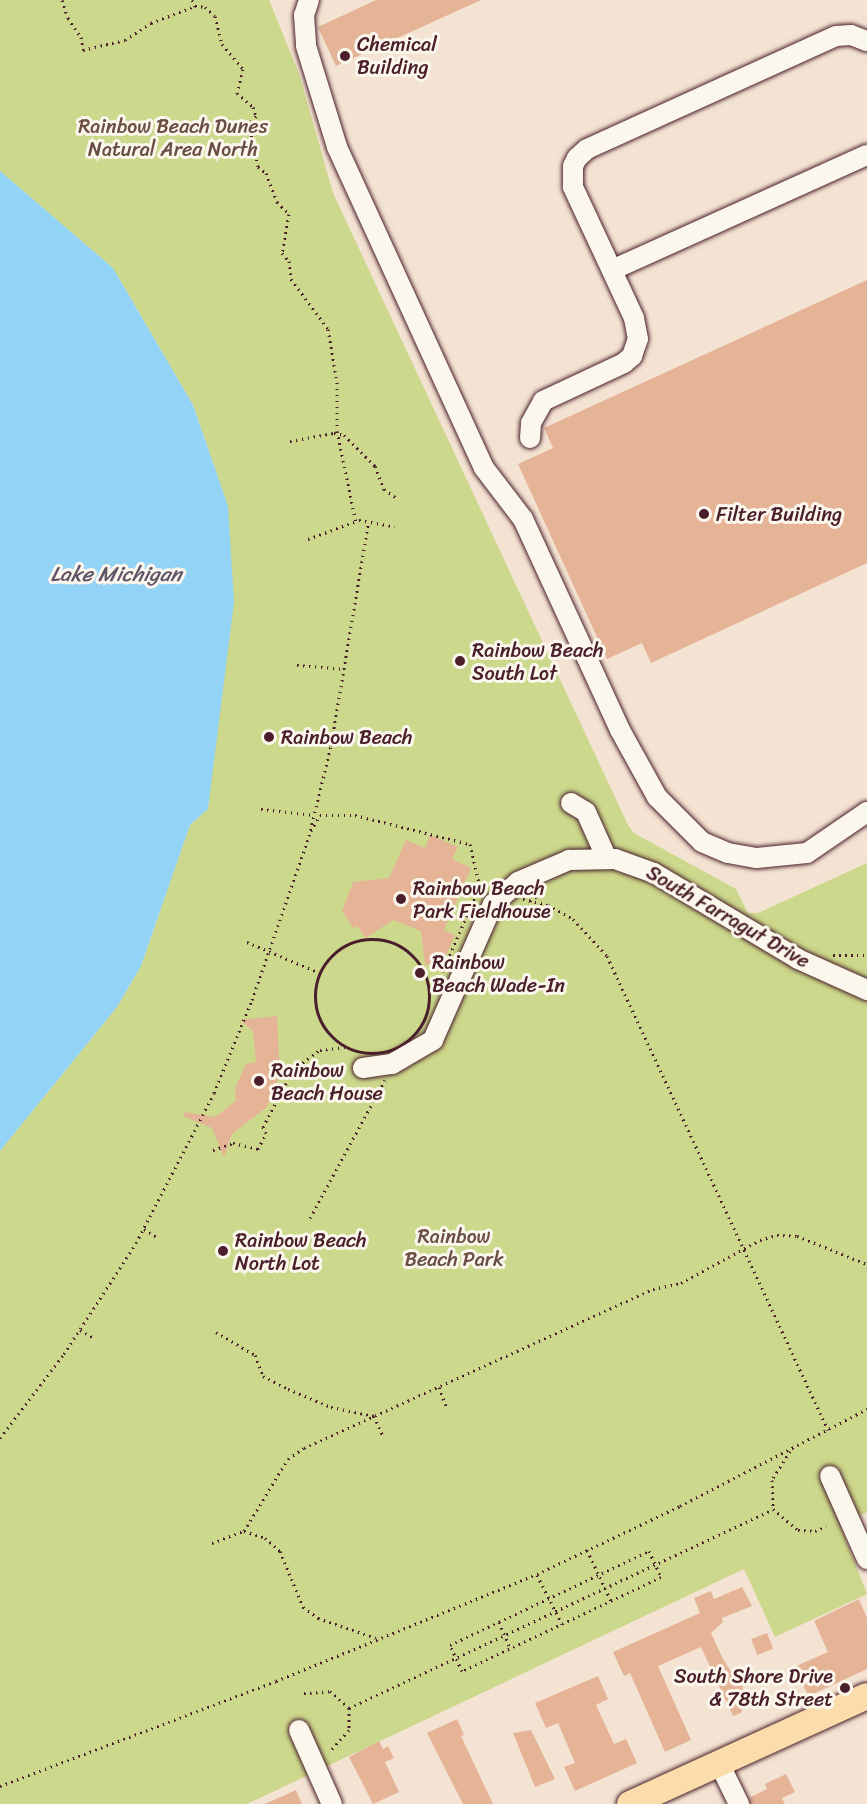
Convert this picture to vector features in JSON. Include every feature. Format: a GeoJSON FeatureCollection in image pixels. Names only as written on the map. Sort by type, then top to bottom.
{"type":"FeatureCollection","features":[{"type":"Feature","properties":{"kind":"main road"},"geometry":{"type":"LineString","coordinates":[[630,1804],[867,1696]]}},
{"type":"Feature","properties":{"kind":"street"},"geometry":{"type":"LineString","coordinates":[[309,0],[304,15],[306,46],[337,147],[484,468],[523,519],[620,730],[657,797],[702,842],[728,853],[757,858],[807,853],[867,812]]}},
{"type":"Feature","properties":{"kind":"street"},"geometry":{"type":"LineString","coordinates":[[530,438],[531,423],[543,401],[632,356],[638,329],[573,187],[571,176],[577,158],[587,149],[836,36],[851,35],[867,41]]}},
{"type":"Feature","properties":{"kind":"street"},"geometry":{"type":"LineString","coordinates":[[612,270],[867,155]]}},
{"type":"Feature","properties":{"kind":"street","name":"South Farragut Drive"},"geometry":{"type":"LineString","coordinates":[[363,1068],[422,1047],[434,1040],[483,920],[490,894],[539,871],[569,861],[601,858],[654,873],[798,959],[867,990]]}},
{"type":"Feature","properties":{"kind":"street"},"geometry":{"type":"LineString","coordinates":[[830,1476],[867,1559]]}},
{"type":"Feature","properties":{"kind":"street"},"geometry":{"type":"LineString","coordinates":[[299,1730],[332,1804]]}},
{"type":"Feature","properties":{"kind":"street"},"geometry":{"type":"LineString","coordinates":[[719,1763],[739,1804]]}},
{"type":"Feature","properties":{"kind":"path"},"geometry":{"type":"LineString","coordinates":[[62,0],[68,18],[81,37],[83,50],[125,40],[151,23],[195,6],[205,7],[215,16],[222,45],[243,69],[237,93],[253,107],[255,116],[249,124],[258,167],[266,173],[277,202],[289,214],[282,253],[289,261],[291,279],[328,329],[337,382],[338,434],[356,523]]}},
{"type":"Feature","properties":{"kind":"path"},"geometry":{"type":"LineString","coordinates":[[192,0],[195,6]]}},
{"type":"Feature","properties":{"kind":"path"},"geometry":{"type":"LineString","coordinates":[[290,441],[338,434],[361,449],[375,466],[384,489],[398,499]]}},
{"type":"Feature","properties":{"kind":"path"},"geometry":{"type":"LineString","coordinates":[[308,539],[359,520],[368,524],[394,526]]}},
{"type":"Feature","properties":{"kind":"path"},"geometry":{"type":"LineString","coordinates":[[0,1438],[80,1329],[144,1229],[214,1093],[270,952],[309,836],[333,737],[346,669],[368,524]]}},
{"type":"Feature","properties":{"kind":"path"},"geometry":{"type":"LineString","coordinates":[[297,665],[346,669]]}},
{"type":"Feature","properties":{"kind":"path"},"geometry":{"type":"LineString","coordinates":[[333,737],[355,742]]}},
{"type":"Feature","properties":{"kind":"path"},"geometry":{"type":"LineString","coordinates":[[261,809],[314,815]]}},
{"type":"Feature","properties":{"kind":"path"},"geometry":{"type":"LineString","coordinates":[[309,836],[320,815],[355,815],[470,844],[490,894],[477,893],[435,988],[429,989]]}},
{"type":"Feature","properties":{"kind":"path"},"geometry":{"type":"LineString","coordinates":[[550,887],[530,901],[573,919],[607,957],[828,1430]]}},
{"type":"Feature","properties":{"kind":"path"},"geometry":{"type":"LineString","coordinates":[[310,1218],[396,1055],[423,1023],[429,989],[413,957],[401,947],[378,940],[347,945],[329,960],[320,973],[316,996],[320,1018],[332,1037],[347,1047]]}},
{"type":"Feature","properties":{"kind":"path"},"geometry":{"type":"LineString","coordinates":[[247,942],[320,973]]}},
{"type":"Feature","properties":{"kind":"path"},"geometry":{"type":"LineString","coordinates":[[824,961],[831,954],[867,955]]}},
{"type":"Feature","properties":{"kind":"path"},"geometry":{"type":"LineString","coordinates":[[213,1150],[233,1143],[258,1149],[266,1133],[263,1127],[293,1070],[320,1050],[347,1047],[396,1055]]}},
{"type":"Feature","properties":{"kind":"path"},"geometry":{"type":"LineString","coordinates":[[144,1229],[157,1237]]}},
{"type":"Feature","properties":{"kind":"path"},"geometry":{"type":"LineString","coordinates":[[212,1543],[244,1531],[288,1459],[374,1416],[653,1289],[681,1283],[744,1248],[787,1234],[867,1264]]}},
{"type":"Feature","properties":{"kind":"path"},"geometry":{"type":"LineString","coordinates":[[80,1329],[94,1338]]}},
{"type":"Feature","properties":{"kind":"path"},"geometry":{"type":"LineString","coordinates":[[216,1332],[255,1356],[263,1376],[331,1407],[374,1416]]}},
{"type":"Feature","properties":{"kind":"path"},"geometry":{"type":"LineString","coordinates":[[438,1387],[447,1409]]}},
{"type":"Feature","properties":{"kind":"path"},"geometry":{"type":"LineString","coordinates":[[0,1786],[378,1639],[537,1574],[867,1409]]}},
{"type":"Feature","properties":{"kind":"path"},"geometry":{"type":"LineString","coordinates":[[374,1416],[384,1438]]}},
{"type":"Feature","properties":{"kind":"path"},"geometry":{"type":"LineString","coordinates":[[791,1449],[771,1480],[773,1509],[798,1530],[815,1531],[826,1526]]}},
{"type":"Feature","properties":{"kind":"path"},"geometry":{"type":"LineString","coordinates":[[349,1708],[773,1509]]}},
{"type":"Feature","properties":{"kind":"path"},"geometry":{"type":"LineString","coordinates":[[244,1531],[265,1538],[280,1551],[303,1608],[318,1618],[378,1639]]}},
{"type":"Feature","properties":{"kind":"path"},"geometry":{"type":"LineString","coordinates":[[587,1550],[611,1601]]}},
{"type":"Feature","properties":{"kind":"path"},"geometry":{"type":"LineString","coordinates":[[650,1551],[661,1577],[462,1671],[450,1645],[599,1575],[650,1551]]}},
{"type":"Feature","properties":{"kind":"path"},"geometry":{"type":"LineString","coordinates":[[537,1574],[562,1624]]}},
{"type":"Feature","properties":{"kind":"path"},"geometry":{"type":"LineString","coordinates":[[499,1622],[510,1648]]}},
{"type":"Feature","properties":{"kind":"path"},"geometry":{"type":"LineString","coordinates":[[304,1693],[330,1691],[349,1708],[349,1730],[331,1750]]}},
{"type":"Feature","properties":{"kind":"green space","name":"Rainbow Beach Park"},"geometry":{"type":"Polygon","coordinates":[[[0,0],[269,0],[299,74],[333,193],[628,825],[634,833],[736,889],[748,913],[758,913],[867,863],[867,1512],[840,1525],[867,1594],[775,1637],[744,1569],[247,1804],[0,1804],[0,1151],[117,1007],[141,966],[190,825],[208,809],[228,506],[193,405],[113,268],[0,171],[0,0]]]}},
{"type":"Feature","properties":{"kind":"water","name":"Lake Michigan"},"geometry":{"type":"Polygon","coordinates":[[[0,171],[113,268],[193,405],[228,506],[234,602],[208,809],[190,825],[141,966],[117,1007],[0,1151],[0,171]]]}},
{"type":"Feature","properties":{"kind":"building","name":"Chemical Building"},"geometry":{"type":"Polygon","coordinates":[[[376,0],[481,0],[336,66],[318,27],[376,0]]]}},
{"type":"Feature","properties":{"kind":"building","name":"Filter Building"},"geometry":{"type":"Polygon","coordinates":[[[867,280],[867,563],[651,663],[642,643],[607,659],[518,464],[553,448],[544,428],[867,280]]]}},
{"type":"Feature","properties":{"kind":"building","name":"Rainbow Beach Park Fieldhouse"},"geometry":{"type":"Polygon","coordinates":[[[430,835],[458,847],[452,859],[471,868],[444,930],[455,935],[443,962],[425,965],[421,931],[393,920],[366,938],[357,926],[353,928],[342,911],[353,882],[389,878],[406,840],[425,848],[430,835]]]}},
{"type":"Feature","properties":{"kind":"building","name":"Rainbow Beach House"},"geometry":{"type":"Polygon","coordinates":[[[277,1016],[280,1075],[267,1107],[232,1134],[224,1157],[212,1128],[183,1116],[185,1112],[215,1117],[236,1101],[235,1088],[246,1064],[256,1062],[253,1031],[240,1020],[277,1016]]]}},
{"type":"Feature","properties":{"kind":"building"},"geometry":{"type":"Polygon","coordinates":[[[742,1587],[752,1606],[722,1618],[723,1622],[711,1633],[723,1659],[732,1673],[737,1671],[742,1683],[745,1700],[741,1713],[733,1716],[701,1647],[658,1666],[691,1740],[665,1752],[630,1673],[624,1676],[613,1652],[700,1613],[694,1598],[711,1591],[714,1599],[742,1587]]]}},
{"type":"Feature","properties":{"kind":"building"},"geometry":{"type":"Polygon","coordinates":[[[859,1599],[867,1618],[867,1669],[811,1695],[807,1693],[794,1667],[828,1652],[814,1621],[859,1599]]]}},
{"type":"Feature","properties":{"kind":"building"},"geometry":{"type":"Polygon","coordinates":[[[767,1633],[773,1649],[757,1655],[751,1639],[767,1633]]]}},
{"type":"Feature","properties":{"kind":"building"},"geometry":{"type":"Polygon","coordinates":[[[598,1676],[608,1699],[596,1705],[614,1744],[626,1739],[637,1763],[575,1791],[564,1767],[575,1763],[558,1723],[546,1728],[535,1703],[598,1676]]]}},
{"type":"Feature","properties":{"kind":"building"},"geometry":{"type":"Polygon","coordinates":[[[457,1719],[464,1735],[461,1736],[493,1804],[463,1804],[427,1733],[457,1719]]]}},
{"type":"Feature","properties":{"kind":"building"},"geometry":{"type":"Polygon","coordinates":[[[531,1730],[555,1779],[535,1787],[513,1733],[531,1730]]]}},
{"type":"Feature","properties":{"kind":"building"},"geometry":{"type":"Polygon","coordinates":[[[379,1741],[383,1749],[388,1746],[394,1758],[385,1762],[399,1792],[373,1804],[349,1757],[379,1741]]]}},
{"type":"Feature","properties":{"kind":"building"},"geometry":{"type":"Polygon","coordinates":[[[786,1774],[795,1792],[782,1798],[785,1804],[751,1804],[749,1798],[767,1789],[765,1784],[786,1774]]]}},
{"type":"Feature","properties":{"kind":"building"},"geometry":{"type":"Polygon","coordinates":[[[296,1790],[302,1804],[265,1804],[296,1790]]]}},
{"type":"Feature","properties":{"kind":"place","name":"Chemical Building"},"geometry":{"type":"Point","coordinates":[345,56]}},
{"type":"Feature","properties":{"kind":"place","name":"Filter Building"},"geometry":{"type":"Point","coordinates":[704,514]}},
{"type":"Feature","properties":{"kind":"place","name":"Rainbow Beach South Lot"},"geometry":{"type":"Point","coordinates":[460,661]}},
{"type":"Feature","properties":{"kind":"place","name":"Rainbow Beach"},"geometry":{"type":"Point","coordinates":[269,737]}},
{"type":"Feature","properties":{"kind":"place","name":"Rainbow Beach Park Fieldhouse"},"geometry":{"type":"Point","coordinates":[401,899]}},
{"type":"Feature","properties":{"kind":"place","name":"Rainbow Beach Wade-In"},"geometry":{"type":"Point","coordinates":[420,973]}},
{"type":"Feature","properties":{"kind":"place","name":"Rainbow Beach House"},"geometry":{"type":"Point","coordinates":[259,1081]}},
{"type":"Feature","properties":{"kind":"place","name":"Rainbow Beach North Lot"},"geometry":{"type":"Point","coordinates":[223,1251]}},
{"type":"Feature","properties":{"kind":"place","name":"South Shore Drive & 78th Street"},"geometry":{"type":"Point","coordinates":[845,1688]}},
{"type":"Feature","properties":{"kind":"park label","name":"Rainbow Beach Dunes Natural Area North"},"geometry":{"type":"Point","coordinates":[173,138]}}]}
